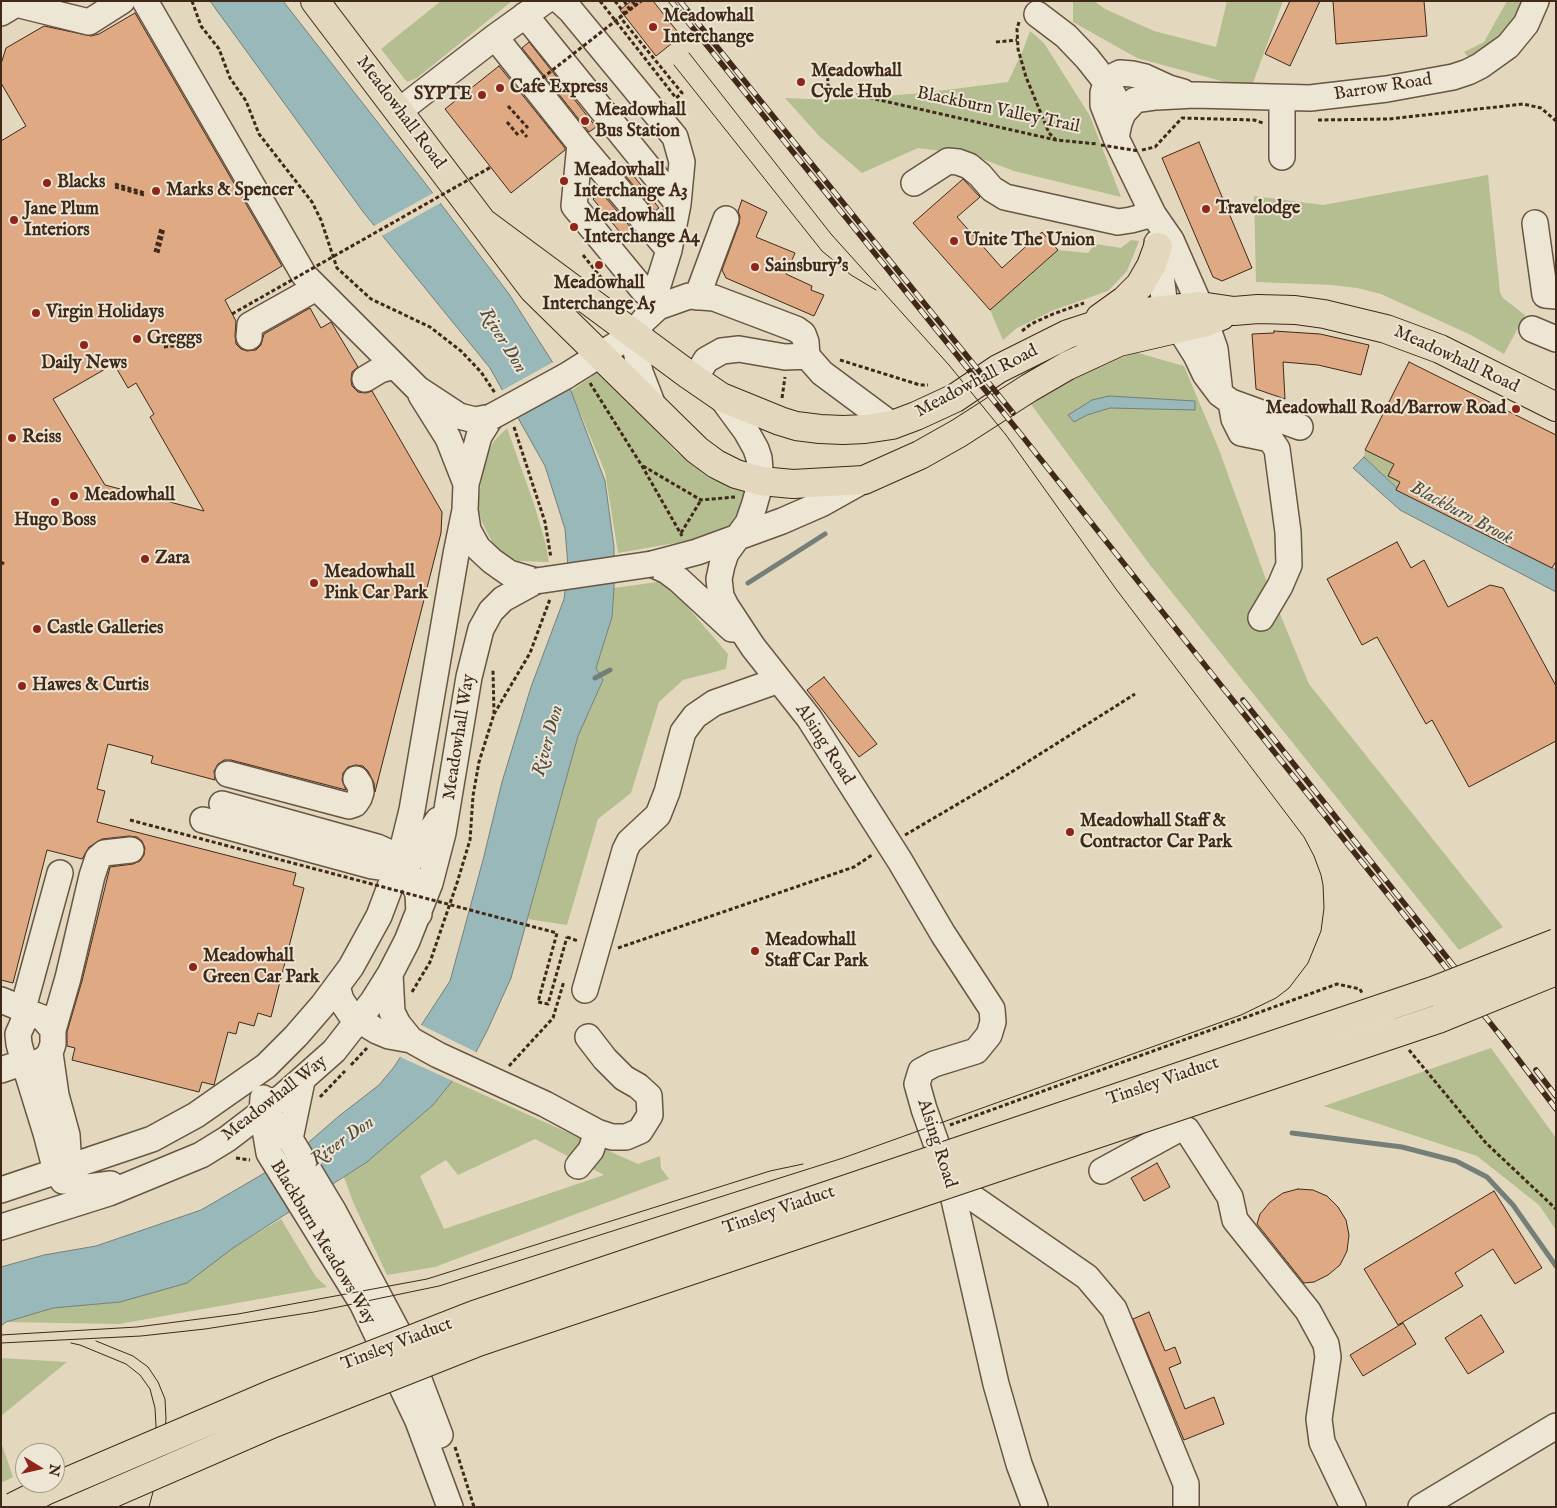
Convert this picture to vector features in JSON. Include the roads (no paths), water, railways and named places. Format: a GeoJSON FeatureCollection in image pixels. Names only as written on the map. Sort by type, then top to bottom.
{"type":"FeatureCollection","features":[{"type":"Feature","properties":{"kind":"main road","name":"Meadowhall Road"},"geometry":{"type":"LineString","coordinates":[[315,1],[533,289],[582,365],[655,409],[697,450],[716,464],[759,489],[864,480],[920,455],[1068,366],[1174,318]]}},
{"type":"Feature","properties":{"kind":"main road","name":"Meadowhall Road"},"geometry":{"type":"LineString","coordinates":[[485,224],[721,397],[796,426],[828,429],[865,429],[892,424],[916,416],[948,402],[1014,361],[1068,334],[1088,315],[1137,313],[1174,318],[1258,309],[1295,310],[1324,314],[1386,328],[1440,349],[1556,407]]}},
{"type":"Feature","properties":{"kind":"main road"},"geometry":{"type":"LineString","coordinates":[[1088,315],[1125,300],[1140,285],[1151,266],[1158,247]]}},
{"type":"Feature","properties":{"kind":"main road","name":"Tinsley Viaduct"},"geometry":{"type":"LineString","coordinates":[[65,1471],[478,1302],[1432,984],[1556,934]]}},
{"type":"Feature","properties":{"kind":"main road","name":"Tinsley Viaduct"},"geometry":{"type":"LineString","coordinates":[[13,1507],[272,1394],[474,1315],[1434,991],[1556,943]]}},
{"type":"Feature","properties":{"kind":"main road","name":"Tinsley Viaduct"},"geometry":{"type":"LineString","coordinates":[[80,1507],[274,1423],[478,1342],[1438,1020],[1556,972]]}},
{"type":"Feature","properties":{"kind":"main road","name":"Tinsley Viaduct"},"geometry":{"type":"LineString","coordinates":[[108,1507],[257,1440],[478,1354],[803,1241],[1442,1027],[1556,982]]}},
{"type":"Feature","properties":{"kind":"street"},"geometry":{"type":"LineString","coordinates":[[1,13],[16,4],[89,22],[122,1]]}},
{"type":"Feature","properties":{"kind":"street"},"geometry":{"type":"LineString","coordinates":[[145,1],[310,282],[418,389],[459,416],[475,420],[491,417],[633,334],[656,302],[669,250],[678,204],[682,162],[675,137],[571,11],[560,1]]}},
{"type":"Feature","properties":{"kind":"street","name":"Barrow Road"},"geometry":{"type":"LineString","coordinates":[[1150,87],[1135,100],[1105,94],[1112,77],[1120,73],[1132,74],[1150,87],[1195,95],[1282,98],[1310,98],[1387,89],[1453,77],[1468,72],[1496,56],[1513,41],[1526,24],[1536,1]]}},
{"type":"Feature","properties":{"kind":"street"},"geometry":{"type":"LineString","coordinates":[[399,111],[535,8],[678,204]]}},
{"type":"Feature","properties":{"kind":"street"},"geometry":{"type":"LineString","coordinates":[[1032,17],[1150,87]]}},
{"type":"Feature","properties":{"kind":"street"},"geometry":{"type":"LineString","coordinates":[[1066,36],[1087,58],[1105,94],[1115,145],[1153,214],[1171,240],[1203,314],[1215,349],[1225,398],[1234,419],[1241,432],[1270,439],[1277,449],[1288,532],[1289,565],[1280,586],[1261,618]]}},
{"type":"Feature","properties":{"kind":"street"},"geometry":{"type":"LineString","coordinates":[[495,37],[580,144],[669,250]]}},
{"type":"Feature","properties":{"kind":"street"},"geometry":{"type":"LineString","coordinates":[[1282,98],[1282,157]]}},
{"type":"Feature","properties":{"kind":"street"},"geometry":{"type":"LineString","coordinates":[[580,144],[574,206],[644,291],[656,302]]}},
{"type":"Feature","properties":{"kind":"street"},"geometry":{"type":"LineString","coordinates":[[914,183],[948,161],[958,162],[969,166],[992,189],[1006,197],[1118,222],[1153,214]]}},
{"type":"Feature","properties":{"kind":"street"},"geometry":{"type":"LineString","coordinates":[[1153,214],[1164,299],[1205,374],[1225,398],[1300,427]]}},
{"type":"Feature","properties":{"kind":"street"},"geometry":{"type":"LineString","coordinates":[[697,297],[726,219]]}},
{"type":"Feature","properties":{"kind":"street"},"geometry":{"type":"LineString","coordinates":[[1535,223],[1545,295],[1556,296]]}},
{"type":"Feature","properties":{"kind":"street"},"geometry":{"type":"LineString","coordinates":[[249,337],[250,325],[310,282]]}},
{"type":"Feature","properties":{"kind":"street"},"geometry":{"type":"LineString","coordinates":[[656,302],[689,296],[714,298],[796,329],[803,334],[809,359],[822,373],[892,424]]}},
{"type":"Feature","properties":{"kind":"street"},"geometry":{"type":"LineString","coordinates":[[1532,329],[1556,339]]}},
{"type":"Feature","properties":{"kind":"street","name":"Meadowhall Road"},"geometry":{"type":"LineString","coordinates":[[633,334],[640,372],[655,409]]}},
{"type":"Feature","properties":{"kind":"street"},"geometry":{"type":"LineString","coordinates":[[699,382],[700,370],[706,360],[722,351],[738,348],[785,357],[809,359]]}},
{"type":"Feature","properties":{"kind":"street"},"geometry":{"type":"LineString","coordinates":[[365,379],[380,370],[394,366]]}},
{"type":"Feature","properties":{"kind":"street"},"geometry":{"type":"LineString","coordinates":[[418,389],[448,438],[466,484]]}},
{"type":"Feature","properties":{"kind":"street","name":"Meadowhall Road"},"geometry":{"type":"LineString","coordinates":[[721,397],[746,431],[759,458],[759,489],[748,523],[736,539]]}},
{"type":"Feature","properties":{"kind":"street","name":"Meadowhall Way"},"geometry":{"type":"LineString","coordinates":[[1,1190],[62,1172],[152,1139],[196,1115],[266,1066],[296,1036],[351,967],[379,916],[399,863],[412,810],[465,510],[466,484],[479,436],[491,417]]}},
{"type":"Feature","properties":{"kind":"street","name":"Meadowhall Road"},"geometry":{"type":"LineString","coordinates":[[736,539],[821,504],[864,480]]}},
{"type":"Feature","properties":{"kind":"street","name":"Meadowhall Way"},"geometry":{"type":"LineString","coordinates":[[465,510],[468,530],[478,548],[509,573],[536,581]]}},
{"type":"Feature","properties":{"kind":"street","name":"Meadowhall Way"},"geometry":{"type":"LineString","coordinates":[[1,1227],[109,1193],[201,1155],[227,1139],[302,1081],[334,1051],[390,974],[408,941],[419,914],[436,866],[449,803],[469,677],[481,629],[491,611],[504,599],[536,581],[652,564],[684,544],[736,539]]}},
{"type":"Feature","properties":{"kind":"street","name":"Alsing Road"},"geometry":{"type":"LineString","coordinates":[[736,539],[726,553],[719,579],[721,596],[726,606],[753,647],[809,718],[943,934],[992,1009],[993,1022],[989,1035],[976,1051],[934,1064],[922,1071],[917,1084],[950,1182],[996,1384],[1019,1464],[1035,1507]]}},
{"type":"Feature","properties":{"kind":"street","name":"Alsing Road"},"geometry":{"type":"LineString","coordinates":[[652,564],[680,580],[753,647]]}},
{"type":"Feature","properties":{"kind":"street"},"geometry":{"type":"LineString","coordinates":[[575,982],[582,945],[625,850],[629,842],[658,815],[667,792],[683,732],[695,716],[714,703],[779,680]]}},
{"type":"Feature","properties":{"kind":"street"},"geometry":{"type":"LineString","coordinates":[[228,774],[349,806],[355,804],[361,792],[360,785],[356,779]]}},
{"type":"Feature","properties":{"kind":"street"},"geometry":{"type":"LineString","coordinates":[[399,863],[412,859],[424,847],[428,833],[449,803]]}},
{"type":"Feature","properties":{"kind":"street"},"geometry":{"type":"LineString","coordinates":[[222,804],[360,852],[377,890],[379,916]]}},
{"type":"Feature","properties":{"kind":"street"},"geometry":{"type":"LineString","coordinates":[[360,852],[375,840],[389,834],[412,810]]}},
{"type":"Feature","properties":{"kind":"street"},"geometry":{"type":"LineString","coordinates":[[203,820],[360,852],[377,847],[388,852],[411,877],[418,894],[419,914]]}},
{"type":"Feature","properties":{"kind":"street"},"geometry":{"type":"LineString","coordinates":[[11,1060],[37,1063],[45,1059],[41,1028],[68,978],[98,858],[104,854],[131,850]]}},
{"type":"Feature","properties":{"kind":"street"},"geometry":{"type":"LineString","coordinates":[[36,1217],[54,1197],[68,1151],[66,1129],[56,1095],[41,1028],[25,1002],[60,873]]}},
{"type":"Feature","properties":{"kind":"street"},"geometry":{"type":"LineString","coordinates":[[43,1507],[271,1406],[479,1327],[824,1209],[1436,1006],[1556,957]]}},
{"type":"Feature","properties":{"kind":"street"},"geometry":{"type":"LineString","coordinates":[[390,974],[392,1012],[398,1024],[411,1040]]}},
{"type":"Feature","properties":{"kind":"street"},"geometry":{"type":"LineString","coordinates":[[337,986],[345,1008],[351,1015],[377,1031],[389,1036],[411,1040],[438,1055],[545,1104],[597,1132],[612,1137],[626,1137],[640,1130],[650,1115],[649,1096],[617,1072],[604,1059],[588,1037]]}},
{"type":"Feature","properties":{"kind":"street"},"geometry":{"type":"LineString","coordinates":[[1,1000],[18,1007],[41,1028]]}},
{"type":"Feature","properties":{"kind":"street"},"geometry":{"type":"LineString","coordinates":[[1,1019],[11,1060],[62,1172],[79,1185],[88,1187],[131,1184]]}},
{"type":"Feature","properties":{"kind":"street"},"geometry":{"type":"LineString","coordinates":[[11,1060],[18,1034],[41,1028]]}},
{"type":"Feature","properties":{"kind":"street"},"geometry":{"type":"LineString","coordinates":[[196,1115],[231,1111],[262,1112],[266,1066]]}},
{"type":"Feature","properties":{"kind":"street"},"geometry":{"type":"LineString","coordinates":[[292,1144],[302,1081]]}},
{"type":"Feature","properties":{"kind":"street","name":"Blackburn Meadows Way"},"geometry":{"type":"LineString","coordinates":[[262,1112],[281,1128],[334,1212],[408,1351],[465,1507]]}},
{"type":"Feature","properties":{"kind":"street","name":"Blackburn Meadows Way"},"geometry":{"type":"LineString","coordinates":[[262,1112],[272,1158],[362,1303],[418,1421],[450,1507]]}},
{"type":"Feature","properties":{"kind":"street"},"geometry":{"type":"LineString","coordinates":[[66,1129],[86,1143],[117,1152]]}},
{"type":"Feature","properties":{"kind":"street"},"geometry":{"type":"LineString","coordinates":[[1102,1171],[1178,1130],[1186,1130],[1230,1197],[1235,1220],[1308,1311],[1326,1344],[1328,1357],[1318,1419],[1322,1442],[1353,1507]]}},
{"type":"Feature","properties":{"kind":"street"},"geometry":{"type":"LineString","coordinates":[[578,1166],[591,1150],[597,1132]]}},
{"type":"Feature","properties":{"kind":"street"},"geometry":{"type":"LineString","coordinates":[[227,1139],[272,1158]]}},
{"type":"Feature","properties":{"kind":"street"},"geometry":{"type":"LineString","coordinates":[[950,1182],[1087,1277],[1114,1309],[1186,1484],[1186,1507]]}},
{"type":"Feature","properties":{"kind":"street"},"geometry":{"type":"LineString","coordinates":[[1421,1507],[1556,1426]]}},
{"type":"Feature","properties":{"kind":"water","name":"River Don"},"geometry":{"type":"Polygon","coordinates":[[[210,1],[283,1],[509,294],[571,391],[605,481],[614,547],[612,617],[596,668],[603,680],[578,736],[511,978],[476,1052],[433,1105],[367,1162],[233,1248],[187,1283],[120,1302],[53,1308],[6,1322],[1,1326],[1,1267],[44,1255],[96,1246],[201,1210],[293,1156],[339,1116],[379,1085],[394,1067],[450,981],[502,782],[531,687],[564,599],[568,567],[565,529],[545,466],[490,368],[364,213],[210,1]]]}},
{"type":"Feature","properties":{"kind":"water"},"geometry":{"type":"Polygon","coordinates":[[[1109,396],[1195,401],[1195,410],[1110,408],[1087,415],[1074,422],[1068,415],[1092,400],[1109,396]]]}},
{"type":"Feature","properties":{"kind":"water"},"geometry":{"type":"Polygon","coordinates":[[[1364,457],[1397,490],[1556,570],[1556,592],[1400,510],[1353,468],[1364,457]]]}},
{"type":"Feature","properties":{"kind":"waterway","name":"Blackburn Brook"},"geometry":{"type":"LineString","coordinates":[[748,583],[825,534]]}},
{"type":"Feature","properties":{"kind":"waterway"},"geometry":{"type":"LineString","coordinates":[[595,678],[610,670]]}},
{"type":"Feature","properties":{"kind":"waterway"},"geometry":{"type":"LineString","coordinates":[[1292,1133],[1402,1147],[1456,1161],[1487,1177],[1513,1205],[1556,1266]]}},
{"type":"Feature","properties":{"kind":"tram line"},"geometry":{"type":"LineString","coordinates":[[1,1343],[141,1336],[205,1329],[314,1312],[439,1286],[843,1158],[1241,1015],[1276,998],[1289,988],[1308,963],[1321,931],[1324,908],[1321,875],[1304,837],[1116,589],[1006,435],[949,365],[831,234],[689,53]]}},
{"type":"Feature","properties":{"kind":"tram line"},"geometry":{"type":"LineString","coordinates":[[674,65],[822,251],[851,275],[876,290]]}},
{"type":"Feature","properties":{"kind":"tram line"},"geometry":{"type":"LineString","coordinates":[[1,1335],[137,1327],[238,1314],[427,1279],[770,1171],[803,1164]]}},
{"type":"Feature","properties":{"kind":"tram line"},"geometry":{"type":"LineString","coordinates":[[96,1341],[133,1356],[148,1367],[158,1382],[165,1399],[166,1419],[162,1458],[149,1507]]}},
{"type":"Feature","properties":{"kind":"tram line"},"geometry":{"type":"LineString","coordinates":[[71,1343],[126,1364],[140,1375],[150,1389],[155,1408],[156,1426],[150,1482]]}},
{"type":"Feature","properties":{"kind":"railway"},"geometry":{"type":"LineString","coordinates":[[671,1],[1015,427],[1503,1039],[1556,1109]]}},
{"type":"Feature","properties":{"kind":"railway"},"geometry":{"type":"LineString","coordinates":[[680,1],[1013,413]]}},
{"type":"Feature","properties":{"kind":"railway"},"geometry":{"type":"LineString","coordinates":[[1243,700],[1468,984]]}},
{"type":"Feature","properties":{"kind":"railway"},"geometry":{"type":"LineString","coordinates":[[1536,1070],[1556,1096]]}},
{"type":"Feature","properties":{"kind":"place","name":"Meadowhall Interchange"},"geometry":{"type":"Point","coordinates":[653,27]}},
{"type":"Feature","properties":{"kind":"place","name":"Meadowhall Cycle Hub"},"geometry":{"type":"Point","coordinates":[801,82]}},
{"type":"Feature","properties":{"kind":"place","name":"Cafe Express"},"geometry":{"type":"Point","coordinates":[500,88]}},
{"type":"Feature","properties":{"kind":"place","name":"SYPTE"},"geometry":{"type":"Point","coordinates":[482,95]}},
{"type":"Feature","properties":{"kind":"place","name":"Meadowhall Bus Station"},"geometry":{"type":"Point","coordinates":[585,121]}},
{"type":"Feature","properties":{"kind":"place","name":"Meadowhall Interchange A3"},"geometry":{"type":"Point","coordinates":[564,181]}},
{"type":"Feature","properties":{"kind":"place","name":"Blacks"},"geometry":{"type":"Point","coordinates":[47,183]}},
{"type":"Feature","properties":{"kind":"place","name":"Marks & Spencer"},"geometry":{"type":"Point","coordinates":[156,191]}},
{"type":"Feature","properties":{"kind":"place","name":"Travelodge"},"geometry":{"type":"Point","coordinates":[1206,209]}},
{"type":"Feature","properties":{"kind":"place","name":"Jane Plum Interiors"},"geometry":{"type":"Point","coordinates":[14,220]}},
{"type":"Feature","properties":{"kind":"place","name":"Meadowhall Interchange A4"},"geometry":{"type":"Point","coordinates":[574,227]}},
{"type":"Feature","properties":{"kind":"place","name":"Unite The Union"},"geometry":{"type":"Point","coordinates":[954,241]}},
{"type":"Feature","properties":{"kind":"place","name":"Meadowhall Interchange A5"},"geometry":{"type":"Point","coordinates":[599,265]}},
{"type":"Feature","properties":{"kind":"place","name":"Sainsbury's"},"geometry":{"type":"Point","coordinates":[755,267]}},
{"type":"Feature","properties":{"kind":"place","name":"Virgin Holidays"},"geometry":{"type":"Point","coordinates":[36,313]}},
{"type":"Feature","properties":{"kind":"place","name":"Greggs"},"geometry":{"type":"Point","coordinates":[137,339]}},
{"type":"Feature","properties":{"kind":"place","name":"Daily News"},"geometry":{"type":"Point","coordinates":[84,345]}},
{"type":"Feature","properties":{"kind":"place","name":"Meadowhall Road/Barrow Road"},"geometry":{"type":"Point","coordinates":[1516,409]}},
{"type":"Feature","properties":{"kind":"place","name":"Reiss"},"geometry":{"type":"Point","coordinates":[12,438]}},
{"type":"Feature","properties":{"kind":"place","name":"Meadowhall"},"geometry":{"type":"Point","coordinates":[74,496]}},
{"type":"Feature","properties":{"kind":"place","name":"Hugo Boss"},"geometry":{"type":"Point","coordinates":[55,502]}},
{"type":"Feature","properties":{"kind":"place","name":"Zara"},"geometry":{"type":"Point","coordinates":[145,559]}},
{"type":"Feature","properties":{"kind":"place","name":"Meadowhall Pink Car Park"},"geometry":{"type":"Point","coordinates":[314,583]}},
{"type":"Feature","properties":{"kind":"place","name":"Castle Galleries"},"geometry":{"type":"Point","coordinates":[37,629]}},
{"type":"Feature","properties":{"kind":"place","name":"Hawes & Curtis"},"geometry":{"type":"Point","coordinates":[22,686]}},
{"type":"Feature","properties":{"kind":"place","name":"Meadowhall Staff & Contractor Car Park"},"geometry":{"type":"Point","coordinates":[1070,832]}},
{"type":"Feature","properties":{"kind":"place","name":"Meadowhall Staff Car Park"},"geometry":{"type":"Point","coordinates":[755,951]}},
{"type":"Feature","properties":{"kind":"place","name":"Meadowhall Green Car Park"},"geometry":{"type":"Point","coordinates":[193,967]}}]}
